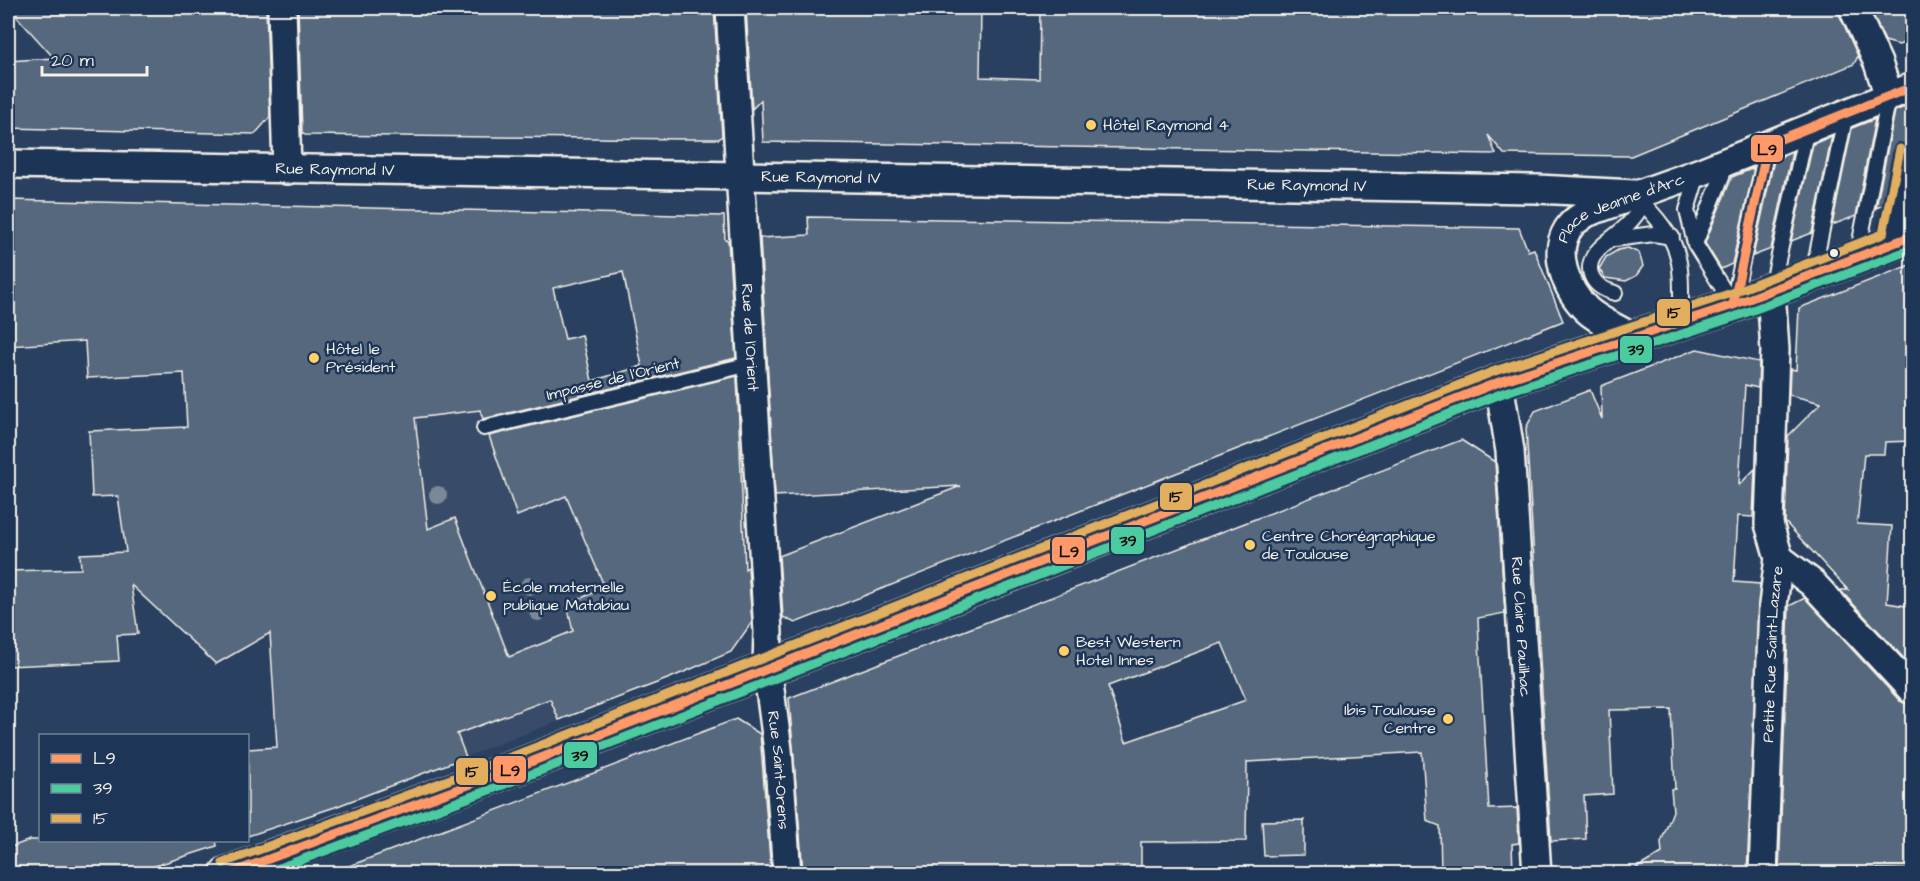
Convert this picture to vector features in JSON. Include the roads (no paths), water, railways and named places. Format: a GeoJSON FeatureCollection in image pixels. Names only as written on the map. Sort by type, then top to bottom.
{"type":"FeatureCollection","features":[{"type":"Feature","properties":{"kind":"main road"},"geometry":{"type":"LineString","coordinates":[[227,873],[528,763],[1499,382],[1733,305],[1903,239]]}},
{"type":"Feature","properties":{"kind":"street"},"geometry":{"type":"LineString","coordinates":[[282,8],[287,170]]}},
{"type":"Feature","properties":{"kind":"street","name":"Rue de l'Orient"},"geometry":{"type":"LineString","coordinates":[[730,8],[768,632],[766,668]]}},
{"type":"Feature","properties":{"kind":"street"},"geometry":{"type":"LineString","coordinates":[[1853,8],[1878,63],[1901,91]]}},
{"type":"Feature","properties":{"kind":"street","name":"Place Jeanne d'Arc"},"geometry":{"type":"LineString","coordinates":[[1631,337],[1587,310],[1566,281],[1561,258],[1563,239],[1571,225],[1586,213],[1644,195],[1901,91]]}},
{"type":"Feature","properties":{"kind":"street","name":"Rue Raymond IV"},"geometry":{"type":"LineString","coordinates":[[8,164],[1525,189],[1644,195]]}},
{"type":"Feature","properties":{"kind":"street","name":"Petite Rue Saint-Lazare"},"geometry":{"type":"LineString","coordinates":[[1763,873],[1773,605],[1779,558],[1769,524],[1775,350],[1771,291]]}},
{"type":"Feature","properties":{"kind":"street","name":"Rue Claire Pauilhac"},"geometry":{"type":"LineString","coordinates":[[1499,382],[1511,462],[1537,873]]}},
{"type":"Feature","properties":{"kind":"street"},"geometry":{"type":"LineString","coordinates":[[1779,558],[1812,583],[1912,690]]}},
{"type":"Feature","properties":{"kind":"street","name":"Rue Saint-Orens"},"geometry":{"type":"LineString","coordinates":[[766,668],[778,750],[787,873]]}},
{"type":"Feature","properties":{"kind":"lane"},"geometry":{"type":"LineString","coordinates":[[1857,257],[1901,91]]}},
{"type":"Feature","properties":{"kind":"lane"},"geometry":{"type":"LineString","coordinates":[[1813,274],[1846,113]]}},
{"type":"Feature","properties":{"kind":"lane"},"geometry":{"type":"LineString","coordinates":[[1771,291],[1807,128]]}},
{"type":"Feature","properties":{"kind":"lane"},"geometry":{"type":"LineString","coordinates":[[1733,305],[1768,144]]}},
{"type":"Feature","properties":{"kind":"lane"},"geometry":{"type":"LineString","coordinates":[[1903,239],[1912,151]]}},
{"type":"Feature","properties":{"kind":"lane"},"geometry":{"type":"LineString","coordinates":[[1695,244],[1729,159]]}},
{"type":"Feature","properties":{"kind":"lane"},"geometry":{"type":"LineString","coordinates":[[1698,174],[1687,210],[1695,244],[1733,305]]}},
{"type":"Feature","properties":{"kind":"lane"},"geometry":{"type":"LineString","coordinates":[[1614,239],[1644,195],[1672,237],[1679,254],[1681,322]]}},
{"type":"Feature","properties":{"kind":"lane"},"geometry":{"type":"LineString","coordinates":[[1615,293],[1598,285],[1590,277],[1589,267],[1600,247],[1614,239],[1654,234],[1672,237]]}},
{"type":"Feature","properties":{"kind":"lane","name":"Impasse de l'Orient"},"geometry":{"type":"LineString","coordinates":[[484,428],[750,364]]}},
{"type":"Feature","properties":{"kind":"place","name":"Hôtel Raymond 4"},"geometry":{"type":"Point","coordinates":[1091,125]}},
{"type":"Feature","properties":{"kind":"place","name":"Hôtel le Président"},"geometry":{"type":"Point","coordinates":[314,358]}},
{"type":"Feature","properties":{"kind":"place","name":"Centre Chorégraphique de Toulouse"},"geometry":{"type":"Point","coordinates":[1250,545]}},
{"type":"Feature","properties":{"kind":"place","name":"École maternelle publique Matabiau"},"geometry":{"type":"Point","coordinates":[491,596]}},
{"type":"Feature","properties":{"kind":"place","name":"Best Western Hotel Innes"},"geometry":{"type":"Point","coordinates":[1064,651]}},
{"type":"Feature","properties":{"kind":"place","name":"Ibis Toulouse Centre"},"geometry":{"type":"Point","coordinates":[1448,719]}}]}
